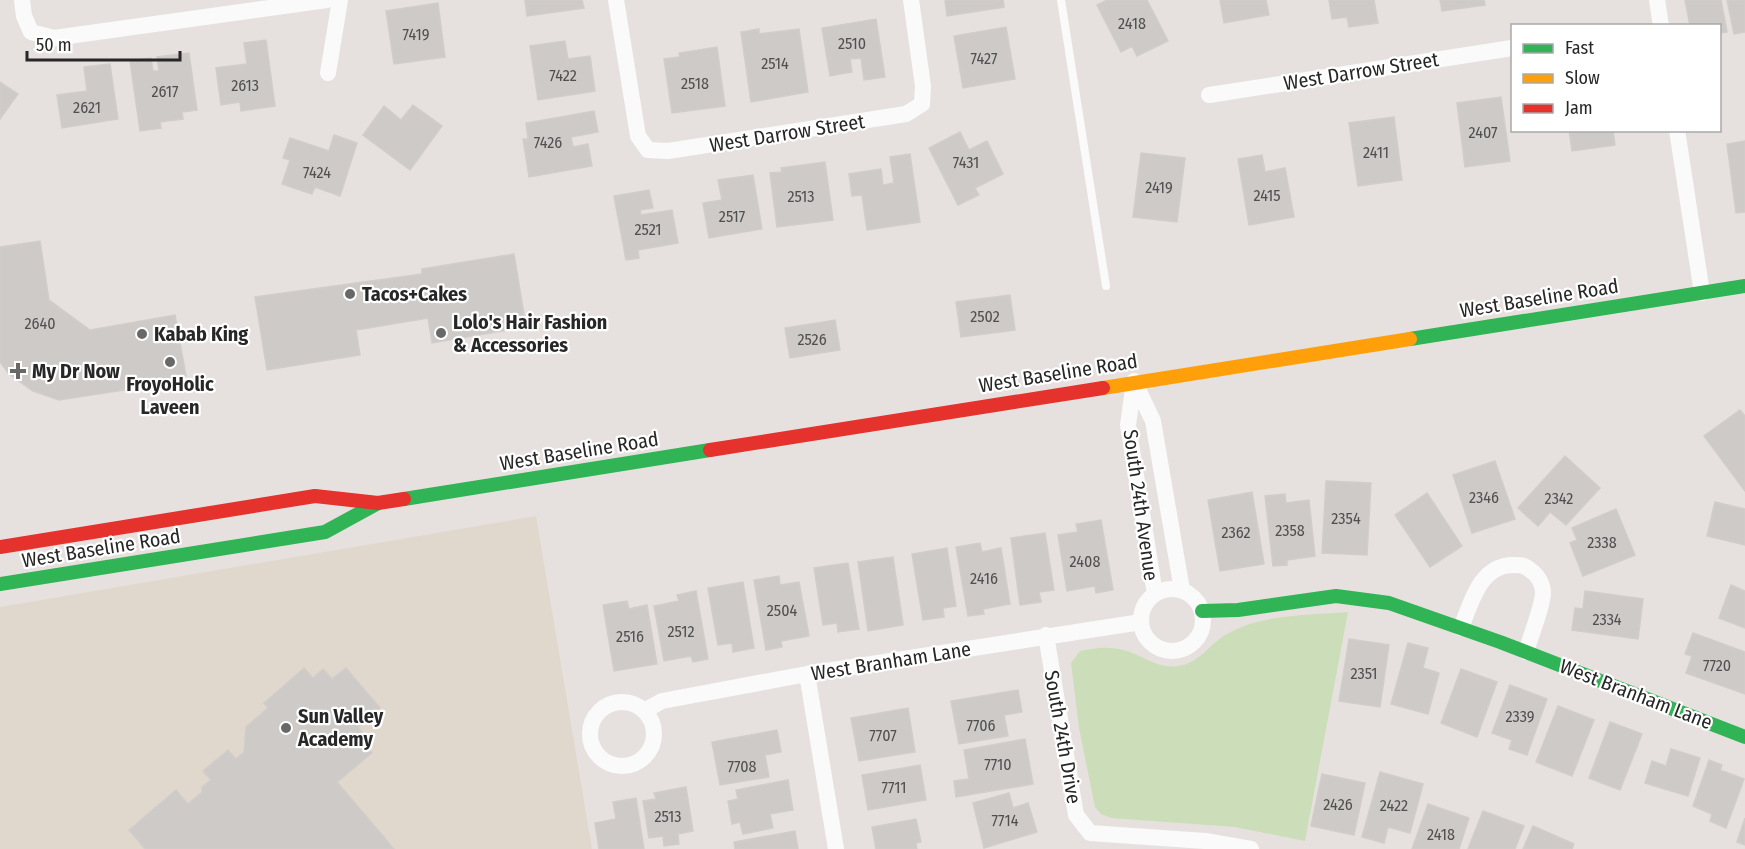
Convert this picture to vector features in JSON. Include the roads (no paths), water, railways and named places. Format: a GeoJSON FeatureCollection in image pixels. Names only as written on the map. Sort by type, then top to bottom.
{"type":"FeatureCollection","features":[{"type":"Feature","properties":{"kind":"main road","name":"West Baseline Road"},"geometry":{"type":"LineString","coordinates":[[0,547],[315,496],[378,503],[1134,381],[1745,286]]}},
{"type":"Feature","properties":{"kind":"main road","name":"West Baseline Road"},"geometry":{"type":"LineString","coordinates":[[0,584],[324,532],[378,503]]}},
{"type":"Feature","properties":{"kind":"main road","name":"West Branham Lane"},"geometry":{"type":"LineString","coordinates":[[1202,611],[1238,610],[1336,596],[1389,603],[1526,652],[1745,737]]}},
{"type":"Feature","properties":{"kind":"street"},"geometry":{"type":"LineString","coordinates":[[22,0],[24,16],[31,32],[54,38],[327,0]]}},
{"type":"Feature","properties":{"kind":"street"},"geometry":{"type":"LineString","coordinates":[[328,73],[340,0]]}},
{"type":"Feature","properties":{"kind":"street","name":"West Darrow Street"},"geometry":{"type":"LineString","coordinates":[[616,0],[638,136],[648,150],[668,151],[906,114],[922,104],[923,86],[911,0]]}},
{"type":"Feature","properties":{"kind":"street"},"geometry":{"type":"LineString","coordinates":[[1657,0],[1658,24]]}},
{"type":"Feature","properties":{"kind":"street","name":"West Darrow Street"},"geometry":{"type":"LineString","coordinates":[[1209,95],[1511,48]]}},
{"type":"Feature","properties":{"kind":"street"},"geometry":{"type":"LineString","coordinates":[[1677,132],[1702,293]]}},
{"type":"Feature","properties":{"kind":"street","name":"South 24th Avenue"},"geometry":{"type":"LineString","coordinates":[[1134,381],[1153,421],[1182,590]]}},
{"type":"Feature","properties":{"kind":"street","name":"South 24th Avenue"},"geometry":{"type":"LineString","coordinates":[[1134,381],[1128,425],[1155,594]]}},
{"type":"Feature","properties":{"kind":"street"},"geometry":{"type":"LineString","coordinates":[[1461,628],[1478,588],[1487,575],[1497,567],[1521,565],[1531,570],[1540,580],[1543,593],[1526,652]]}},
{"type":"Feature","properties":{"kind":"street"},"geometry":{"type":"LineString","coordinates":[[1168,589],[1182,590],[1197,602],[1202,611],[1201,631],[1195,640],[1177,650],[1157,647],[1143,632],[1141,622],[1144,606],[1155,594],[1168,589]]}},
{"type":"Feature","properties":{"kind":"street","name":"West Branham Lane"},"geometry":{"type":"LineString","coordinates":[[644,711],[662,701],[807,674],[1141,622]]}},
{"type":"Feature","properties":{"kind":"street","name":"South 24th Drive"},"geometry":{"type":"LineString","coordinates":[[1046,635],[1076,815],[1090,833],[1205,841],[1251,849]]}},
{"type":"Feature","properties":{"kind":"street"},"geometry":{"type":"LineString","coordinates":[[807,674],[836,849]]}},
{"type":"Feature","properties":{"kind":"lane"},"geometry":{"type":"LineString","coordinates":[[1061,0],[1106,285]]}},
{"type":"Feature","properties":{"kind":"place","name":"Tacos+Cakes"},"geometry":{"type":"Point","coordinates":[350,294]}},
{"type":"Feature","properties":{"kind":"place","name":"Lolo's Hair Fashion & Accessories"},"geometry":{"type":"Point","coordinates":[441,333]}},
{"type":"Feature","properties":{"kind":"place","name":"Kabab King"},"geometry":{"type":"Point","coordinates":[142,334]}},
{"type":"Feature","properties":{"kind":"place","name":"FroyoHolic Laveen"},"geometry":{"type":"Point","coordinates":[170,362]}},
{"type":"Feature","properties":{"kind":"place","name":"My Dr Now"},"geometry":{"type":"Point","coordinates":[18,371]}},
{"type":"Feature","properties":{"kind":"place","name":"Sun Valley Academy"},"geometry":{"type":"Point","coordinates":[286,728]}}]}
